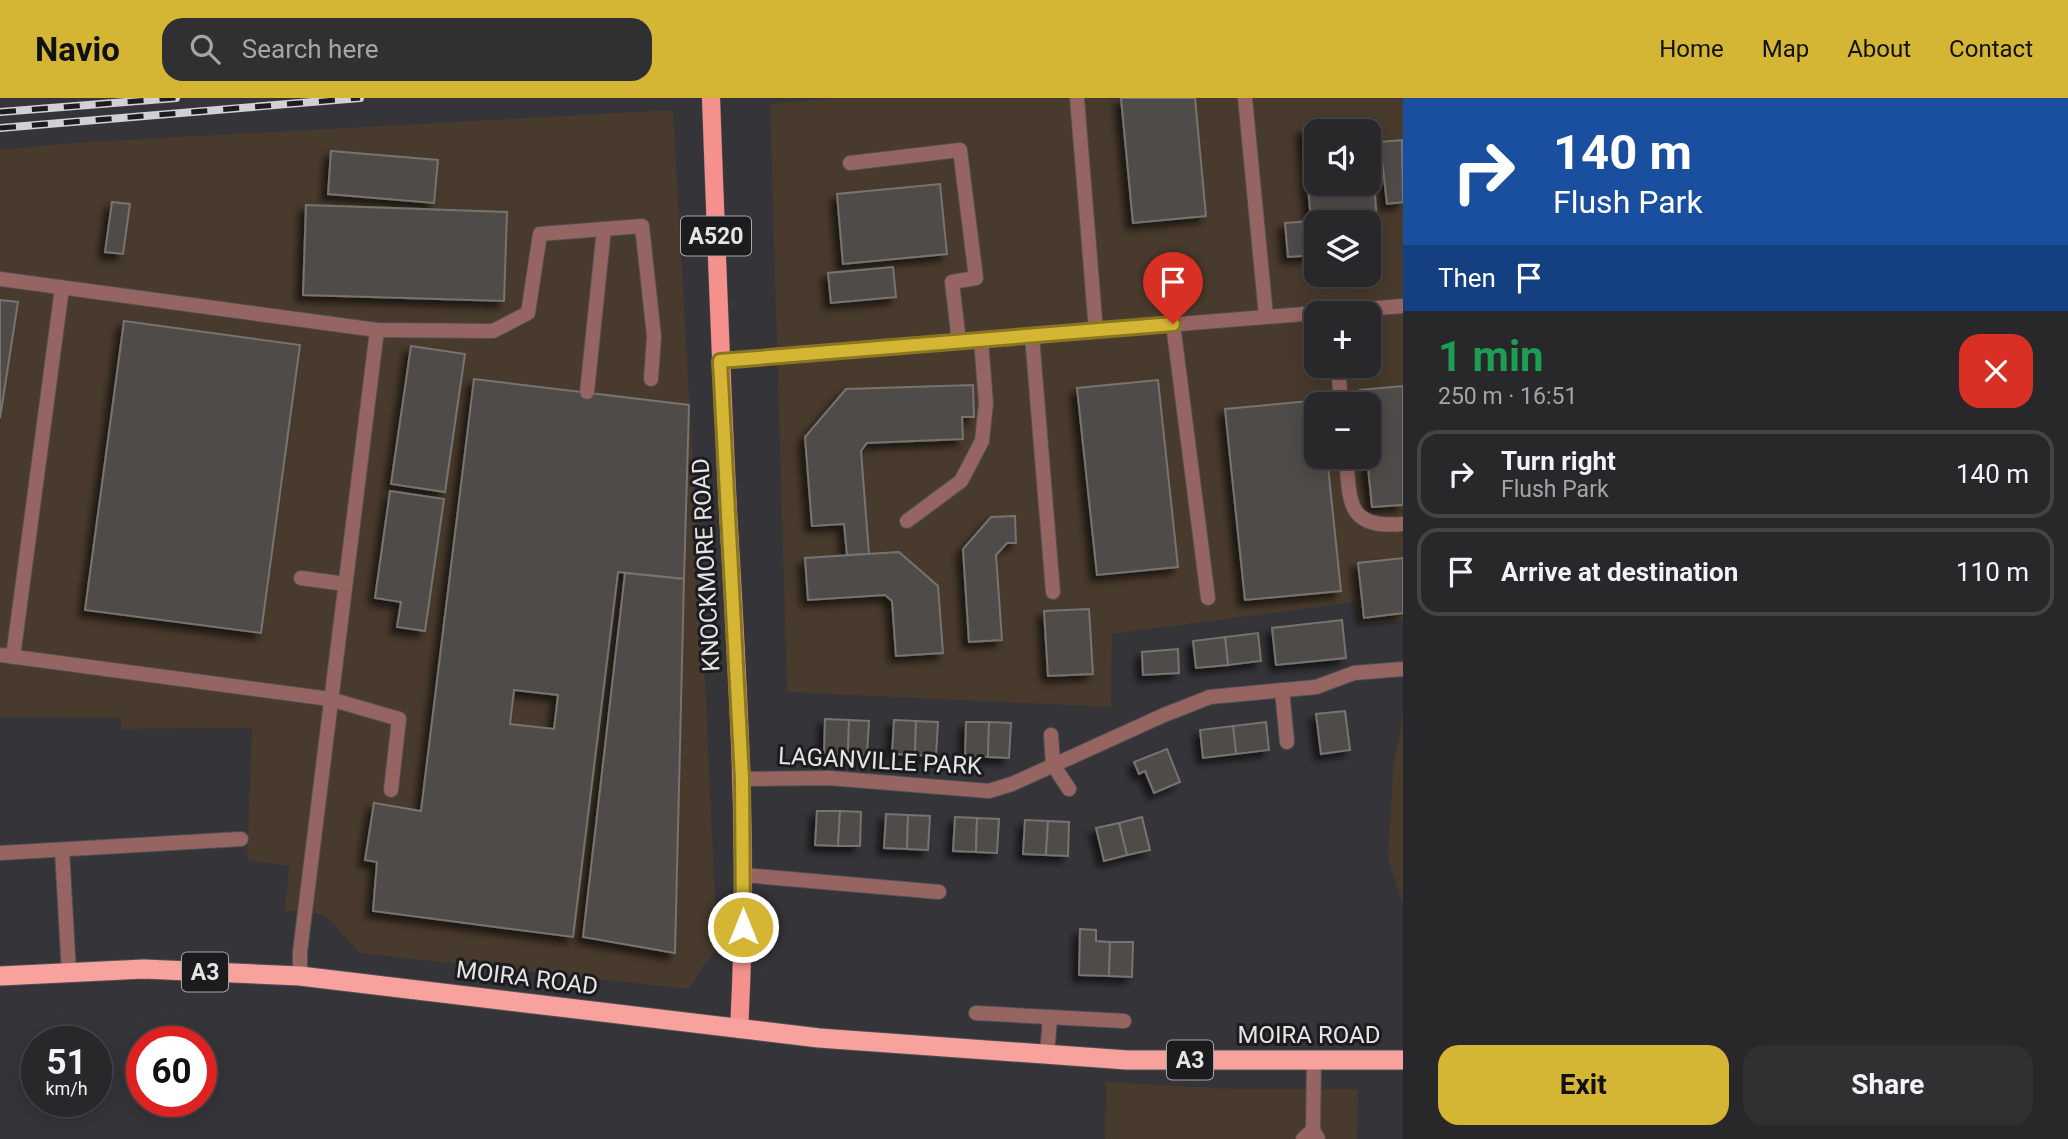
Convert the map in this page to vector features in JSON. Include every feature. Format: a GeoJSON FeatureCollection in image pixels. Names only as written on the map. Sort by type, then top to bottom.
{"type":"FeatureCollection","features":[{"type":"Feature","properties":{"kind":"highway","name":"MOIRA ROAD"},"geometry":{"type":"LineString","coordinates":[[0,976],[144,969],[300,976],[819,1038],[1127,1060],[1403,1060]]}},
{"type":"Feature","properties":{"kind":"main road","name":"KNOCKMORE ROAD"},"geometry":{"type":"LineString","coordinates":[[711,104],[720,361],[742,779],[744,953],[739,1029]]}},
{"type":"Feature","properties":{"kind":"street"},"geometry":{"type":"LineString","coordinates":[[1077,98],[1096,331]]}},
{"type":"Feature","properties":{"kind":"street"},"geometry":{"type":"LineString","coordinates":[[1245,98],[1266,316]]}},
{"type":"Feature","properties":{"kind":"street"},"geometry":{"type":"LineString","coordinates":[[850,163],[960,150],[976,278],[952,282],[959,342]]}},
{"type":"Feature","properties":{"kind":"street"},"geometry":{"type":"LineString","coordinates":[[0,279],[377,330],[493,331],[528,313],[540,234],[642,226],[654,336],[651,379]]}},
{"type":"Feature","properties":{"kind":"street"},"geometry":{"type":"LineString","coordinates":[[587,392],[604,229]]}},
{"type":"Feature","properties":{"kind":"street"},"geometry":{"type":"LineString","coordinates":[[62,288],[6,656],[330,699],[399,719],[391,790]]}},
{"type":"Feature","properties":{"kind":"street"},"geometry":{"type":"LineString","coordinates":[[1381,308],[1403,306]]}},
{"type":"Feature","properties":{"kind":"street"},"geometry":{"type":"LineString","coordinates":[[720,361],[1304,314]]}},
{"type":"Feature","properties":{"kind":"street"},"geometry":{"type":"LineString","coordinates":[[1173,324],[1208,598]]}},
{"type":"Feature","properties":{"kind":"street"},"geometry":{"type":"LineString","coordinates":[[300,976],[300,952],[330,699],[377,330]]}},
{"type":"Feature","properties":{"kind":"street"},"geometry":{"type":"LineString","coordinates":[[1032,336],[1054,592]]}},
{"type":"Feature","properties":{"kind":"street"},"geometry":{"type":"LineString","coordinates":[[907,521],[961,481],[982,440],[986,403],[981,340]]}},
{"type":"Feature","properties":{"kind":"street"},"geometry":{"type":"LineString","coordinates":[[1347,469],[1350,505],[1363,519],[1383,526],[1403,524]]}},
{"type":"Feature","properties":{"kind":"street"},"geometry":{"type":"LineString","coordinates":[[301,578],[345,584]]}},
{"type":"Feature","properties":{"kind":"street","name":"LAGANVILLE PARK"},"geometry":{"type":"LineString","coordinates":[[742,779],[829,778],[989,791],[1210,697],[1316,687],[1354,673],[1403,669]]}},
{"type":"Feature","properties":{"kind":"street"},"geometry":{"type":"LineString","coordinates":[[1282,690],[1287,742]]}},
{"type":"Feature","properties":{"kind":"street"},"geometry":{"type":"LineString","coordinates":[[1051,735],[1053,765],[1069,789]]}},
{"type":"Feature","properties":{"kind":"street"},"geometry":{"type":"LineString","coordinates":[[0,853],[242,839]]}},
{"type":"Feature","properties":{"kind":"street"},"geometry":{"type":"LineString","coordinates":[[62,850],[69,973]]}},
{"type":"Feature","properties":{"kind":"street"},"geometry":{"type":"LineString","coordinates":[[743,875],[939,892]]}},
{"type":"Feature","properties":{"kind":"street"},"geometry":{"type":"LineString","coordinates":[[976,1013],[1124,1021]]}},
{"type":"Feature","properties":{"kind":"street"},"geometry":{"type":"LineString","coordinates":[[1047,1055],[1050,1017]]}},
{"type":"Feature","properties":{"kind":"street"},"geometry":{"type":"LineString","coordinates":[[1311,1136],[1314,1059]]}},
{"type":"Feature","properties":{"kind":"shaded area"},"geometry":{"type":"Polygon","coordinates":[[[833,98],[1403,98],[1403,621],[1360,624],[1355,602],[1112,634],[1111,707],[787,692],[770,104],[833,98]]]}},
{"type":"Feature","properties":{"kind":"shaded area"},"geometry":{"type":"Polygon","coordinates":[[[673,110],[705,679],[717,948],[688,989],[360,953],[325,915],[285,910],[289,866],[247,860],[252,728],[121,729],[121,718],[0,717],[0,150],[70,143],[673,110]]]}},
{"type":"Feature","properties":{"kind":"shaded area"},"geometry":{"type":"Polygon","coordinates":[[[1403,714],[1403,904],[1388,859],[1393,768],[1403,714]]]}},
{"type":"Feature","properties":{"kind":"shaded area"},"geometry":{"type":"Polygon","coordinates":[[[1106,1082],[1237,1089],[1358,1089],[1357,1139],[1105,1139],[1106,1082]]]}},
{"type":"Feature","properties":{"kind":"building"},"geometry":{"type":"Polygon","coordinates":[[[1121,98],[1195,98],[1206,216],[1133,223],[1121,98]]]}},
{"type":"Feature","properties":{"kind":"building"},"geometry":{"type":"Polygon","coordinates":[[[1402,140],[1403,202],[1387,204],[1381,142],[1402,140]]]}},
{"type":"Feature","properties":{"kind":"building"},"geometry":{"type":"Polygon","coordinates":[[[331,151],[438,160],[434,203],[328,194],[331,151]]]}},
{"type":"Feature","properties":{"kind":"building"},"geometry":{"type":"Polygon","coordinates":[[[940,184],[947,254],[843,264],[837,194],[940,184]]]}},
{"type":"Feature","properties":{"kind":"building"},"geometry":{"type":"Polygon","coordinates":[[[1309,196],[1375,196],[1376,210],[1310,210],[1309,196]]]}},
{"type":"Feature","properties":{"kind":"building"},"geometry":{"type":"Polygon","coordinates":[[[112,202],[130,204],[123,254],[105,252],[112,202]]]}},
{"type":"Feature","properties":{"kind":"building"},"geometry":{"type":"Polygon","coordinates":[[[306,205],[507,212],[504,301],[303,295],[306,205]]]}},
{"type":"Feature","properties":{"kind":"building"},"geometry":{"type":"Polygon","coordinates":[[[1304,222],[1304,256],[1288,257],[1285,223],[1304,222]]]}},
{"type":"Feature","properties":{"kind":"building"},"geometry":{"type":"Polygon","coordinates":[[[893,267],[896,297],[831,303],[828,273],[893,267]]]}},
{"type":"Feature","properties":{"kind":"building"},"geometry":{"type":"Polygon","coordinates":[[[0,300],[18,302],[0,418],[0,300]]]}},
{"type":"Feature","properties":{"kind":"building"},"geometry":{"type":"Polygon","coordinates":[[[124,321],[300,345],[261,633],[85,610],[124,321]]]}},
{"type":"Feature","properties":{"kind":"building"},"geometry":{"type":"Polygon","coordinates":[[[411,346],[465,354],[445,492],[391,484],[411,346]]]}},
{"type":"Feature","properties":{"kind":"building"},"geometry":{"type":"Polygon","coordinates":[[[474,379],[689,405],[684,579],[618,572],[573,937],[373,911],[377,862],[365,860],[374,803],[421,811],[474,379]],[[514,690],[510,724],[554,729],[558,695],[514,690]]]}},
{"type":"Feature","properties":{"kind":"building"},"geometry":{"type":"Polygon","coordinates":[[[1158,380],[1178,567],[1097,575],[1077,388],[1158,380]]]}},
{"type":"Feature","properties":{"kind":"building"},"geometry":{"type":"Polygon","coordinates":[[[973,385],[974,417],[962,417],[963,439],[867,443],[861,451],[869,554],[847,555],[844,524],[812,526],[805,437],[846,389],[973,385]]]}},
{"type":"Feature","properties":{"kind":"building"},"geometry":{"type":"Polygon","coordinates":[[[1403,386],[1403,505],[1372,507],[1368,469],[1381,469],[1381,392],[1360,390],[1403,386]]]}},
{"type":"Feature","properties":{"kind":"building"},"geometry":{"type":"Polygon","coordinates":[[[1304,402],[1304,469],[1328,469],[1341,591],[1245,600],[1225,409],[1304,402]]]}},
{"type":"Feature","properties":{"kind":"building"},"geometry":{"type":"Polygon","coordinates":[[[390,491],[444,499],[425,631],[397,627],[401,602],[375,598],[390,491]]]}},
{"type":"Feature","properties":{"kind":"building"},"geometry":{"type":"Polygon","coordinates":[[[1015,516],[1016,543],[1007,543],[996,555],[1002,640],[969,642],[963,549],[991,517],[1015,516]]]}},
{"type":"Feature","properties":{"kind":"building"},"geometry":{"type":"Polygon","coordinates":[[[899,552],[938,586],[943,653],[896,656],[892,601],[885,595],[808,600],[805,558],[899,552]]]}},
{"type":"Feature","properties":{"kind":"building"},"geometry":{"type":"Polygon","coordinates":[[[1403,558],[1403,613],[1364,618],[1358,563],[1403,558]]]}},
{"type":"Feature","properties":{"kind":"building"},"geometry":{"type":"Polygon","coordinates":[[[625,573],[684,579],[675,953],[583,937],[625,573]]]}},
{"type":"Feature","properties":{"kind":"building"},"geometry":{"type":"Polygon","coordinates":[[[1089,609],[1093,674],[1048,676],[1044,611],[1089,609]]]}},
{"type":"Feature","properties":{"kind":"building"},"geometry":{"type":"Polygon","coordinates":[[[1342,620],[1346,658],[1276,665],[1272,628],[1342,620]]]}},
{"type":"Feature","properties":{"kind":"building"},"geometry":{"type":"Polygon","coordinates":[[[1258,633],[1261,661],[1228,665],[1225,637],[1258,633]]]}},
{"type":"Feature","properties":{"kind":"building"},"geometry":{"type":"Polygon","coordinates":[[[1225,637],[1228,665],[1196,668],[1193,641],[1225,637]]]}},
{"type":"Feature","properties":{"kind":"building"},"geometry":{"type":"Polygon","coordinates":[[[1178,649],[1179,673],[1143,675],[1142,652],[1178,649]]]}},
{"type":"Feature","properties":{"kind":"building"},"geometry":{"type":"Polygon","coordinates":[[[1345,711],[1350,750],[1321,754],[1316,714],[1345,711]]]}},
{"type":"Feature","properties":{"kind":"building"},"geometry":{"type":"Polygon","coordinates":[[[825,719],[849,720],[848,755],[824,753],[825,719]]]}},
{"type":"Feature","properties":{"kind":"building"},"geometry":{"type":"Polygon","coordinates":[[[849,720],[869,721],[867,755],[848,755],[849,720]]]}},
{"type":"Feature","properties":{"kind":"building"},"geometry":{"type":"Polygon","coordinates":[[[894,720],[916,721],[915,755],[892,754],[894,720]]]}},
{"type":"Feature","properties":{"kind":"building"},"geometry":{"type":"Polygon","coordinates":[[[916,721],[938,722],[936,756],[915,755],[916,721]]]}},
{"type":"Feature","properties":{"kind":"building"},"geometry":{"type":"Polygon","coordinates":[[[966,722],[989,722],[988,757],[965,756],[966,722]]]}},
{"type":"Feature","properties":{"kind":"building"},"geometry":{"type":"Polygon","coordinates":[[[989,722],[1011,723],[1009,758],[988,757],[989,722]]]}},
{"type":"Feature","properties":{"kind":"building"},"geometry":{"type":"Polygon","coordinates":[[[1266,722],[1269,750],[1236,754],[1233,726],[1266,722]]]}},
{"type":"Feature","properties":{"kind":"building"},"geometry":{"type":"Polygon","coordinates":[[[1233,726],[1236,754],[1203,758],[1200,730],[1233,726]]]}},
{"type":"Feature","properties":{"kind":"building"},"geometry":{"type":"Polygon","coordinates":[[[1167,749],[1180,782],[1154,793],[1145,771],[1139,774],[1134,762],[1167,749]]]}},
{"type":"Feature","properties":{"kind":"building"},"geometry":{"type":"Polygon","coordinates":[[[817,811],[840,811],[838,846],[815,845],[817,811]]]}},
{"type":"Feature","properties":{"kind":"building"},"geometry":{"type":"Polygon","coordinates":[[[840,811],[861,812],[860,846],[838,846],[840,811]]]}},
{"type":"Feature","properties":{"kind":"building"},"geometry":{"type":"Polygon","coordinates":[[[886,814],[908,815],[907,849],[884,848],[886,814]]]}},
{"type":"Feature","properties":{"kind":"building"},"geometry":{"type":"Polygon","coordinates":[[[908,815],[930,816],[928,850],[907,849],[908,815]]]}},
{"type":"Feature","properties":{"kind":"building"},"geometry":{"type":"Polygon","coordinates":[[[955,817],[977,818],[976,852],[953,851],[955,817]]]}},
{"type":"Feature","properties":{"kind":"building"},"geometry":{"type":"Polygon","coordinates":[[[1142,817],[1150,850],[1127,855],[1119,823],[1142,817]]]}},
{"type":"Feature","properties":{"kind":"building"},"geometry":{"type":"Polygon","coordinates":[[[977,818],[999,819],[997,853],[976,852],[977,818]]]}},
{"type":"Feature","properties":{"kind":"building"},"geometry":{"type":"Polygon","coordinates":[[[1025,820],[1048,821],[1046,855],[1023,854],[1025,820]]]}},
{"type":"Feature","properties":{"kind":"building"},"geometry":{"type":"Polygon","coordinates":[[[1048,821],[1069,822],[1068,856],[1046,855],[1048,821]]]}},
{"type":"Feature","properties":{"kind":"building"},"geometry":{"type":"Polygon","coordinates":[[[1119,823],[1127,855],[1104,861],[1096,828],[1119,823]]]}},
{"type":"Feature","properties":{"kind":"building"},"geometry":{"type":"Polygon","coordinates":[[[1080,929],[1096,930],[1096,941],[1110,942],[1109,976],[1079,975],[1080,929]]]}},
{"type":"Feature","properties":{"kind":"building"},"geometry":{"type":"Polygon","coordinates":[[[1110,942],[1133,942],[1132,977],[1109,976],[1110,942]]]}},
{"type":"Feature","properties":{"kind":"railway"},"geometry":{"type":"LineString","coordinates":[[0,112],[176,98]]}},
{"type":"Feature","properties":{"kind":"railway"},"geometry":{"type":"LineString","coordinates":[[0,128],[360,98]]}},
{"type":"Feature","properties":{"kind":"route"},"geometry":{"type":"LineString","coordinates":[[743,927],[742,779],[720,361],[1173,324]]}}]}
